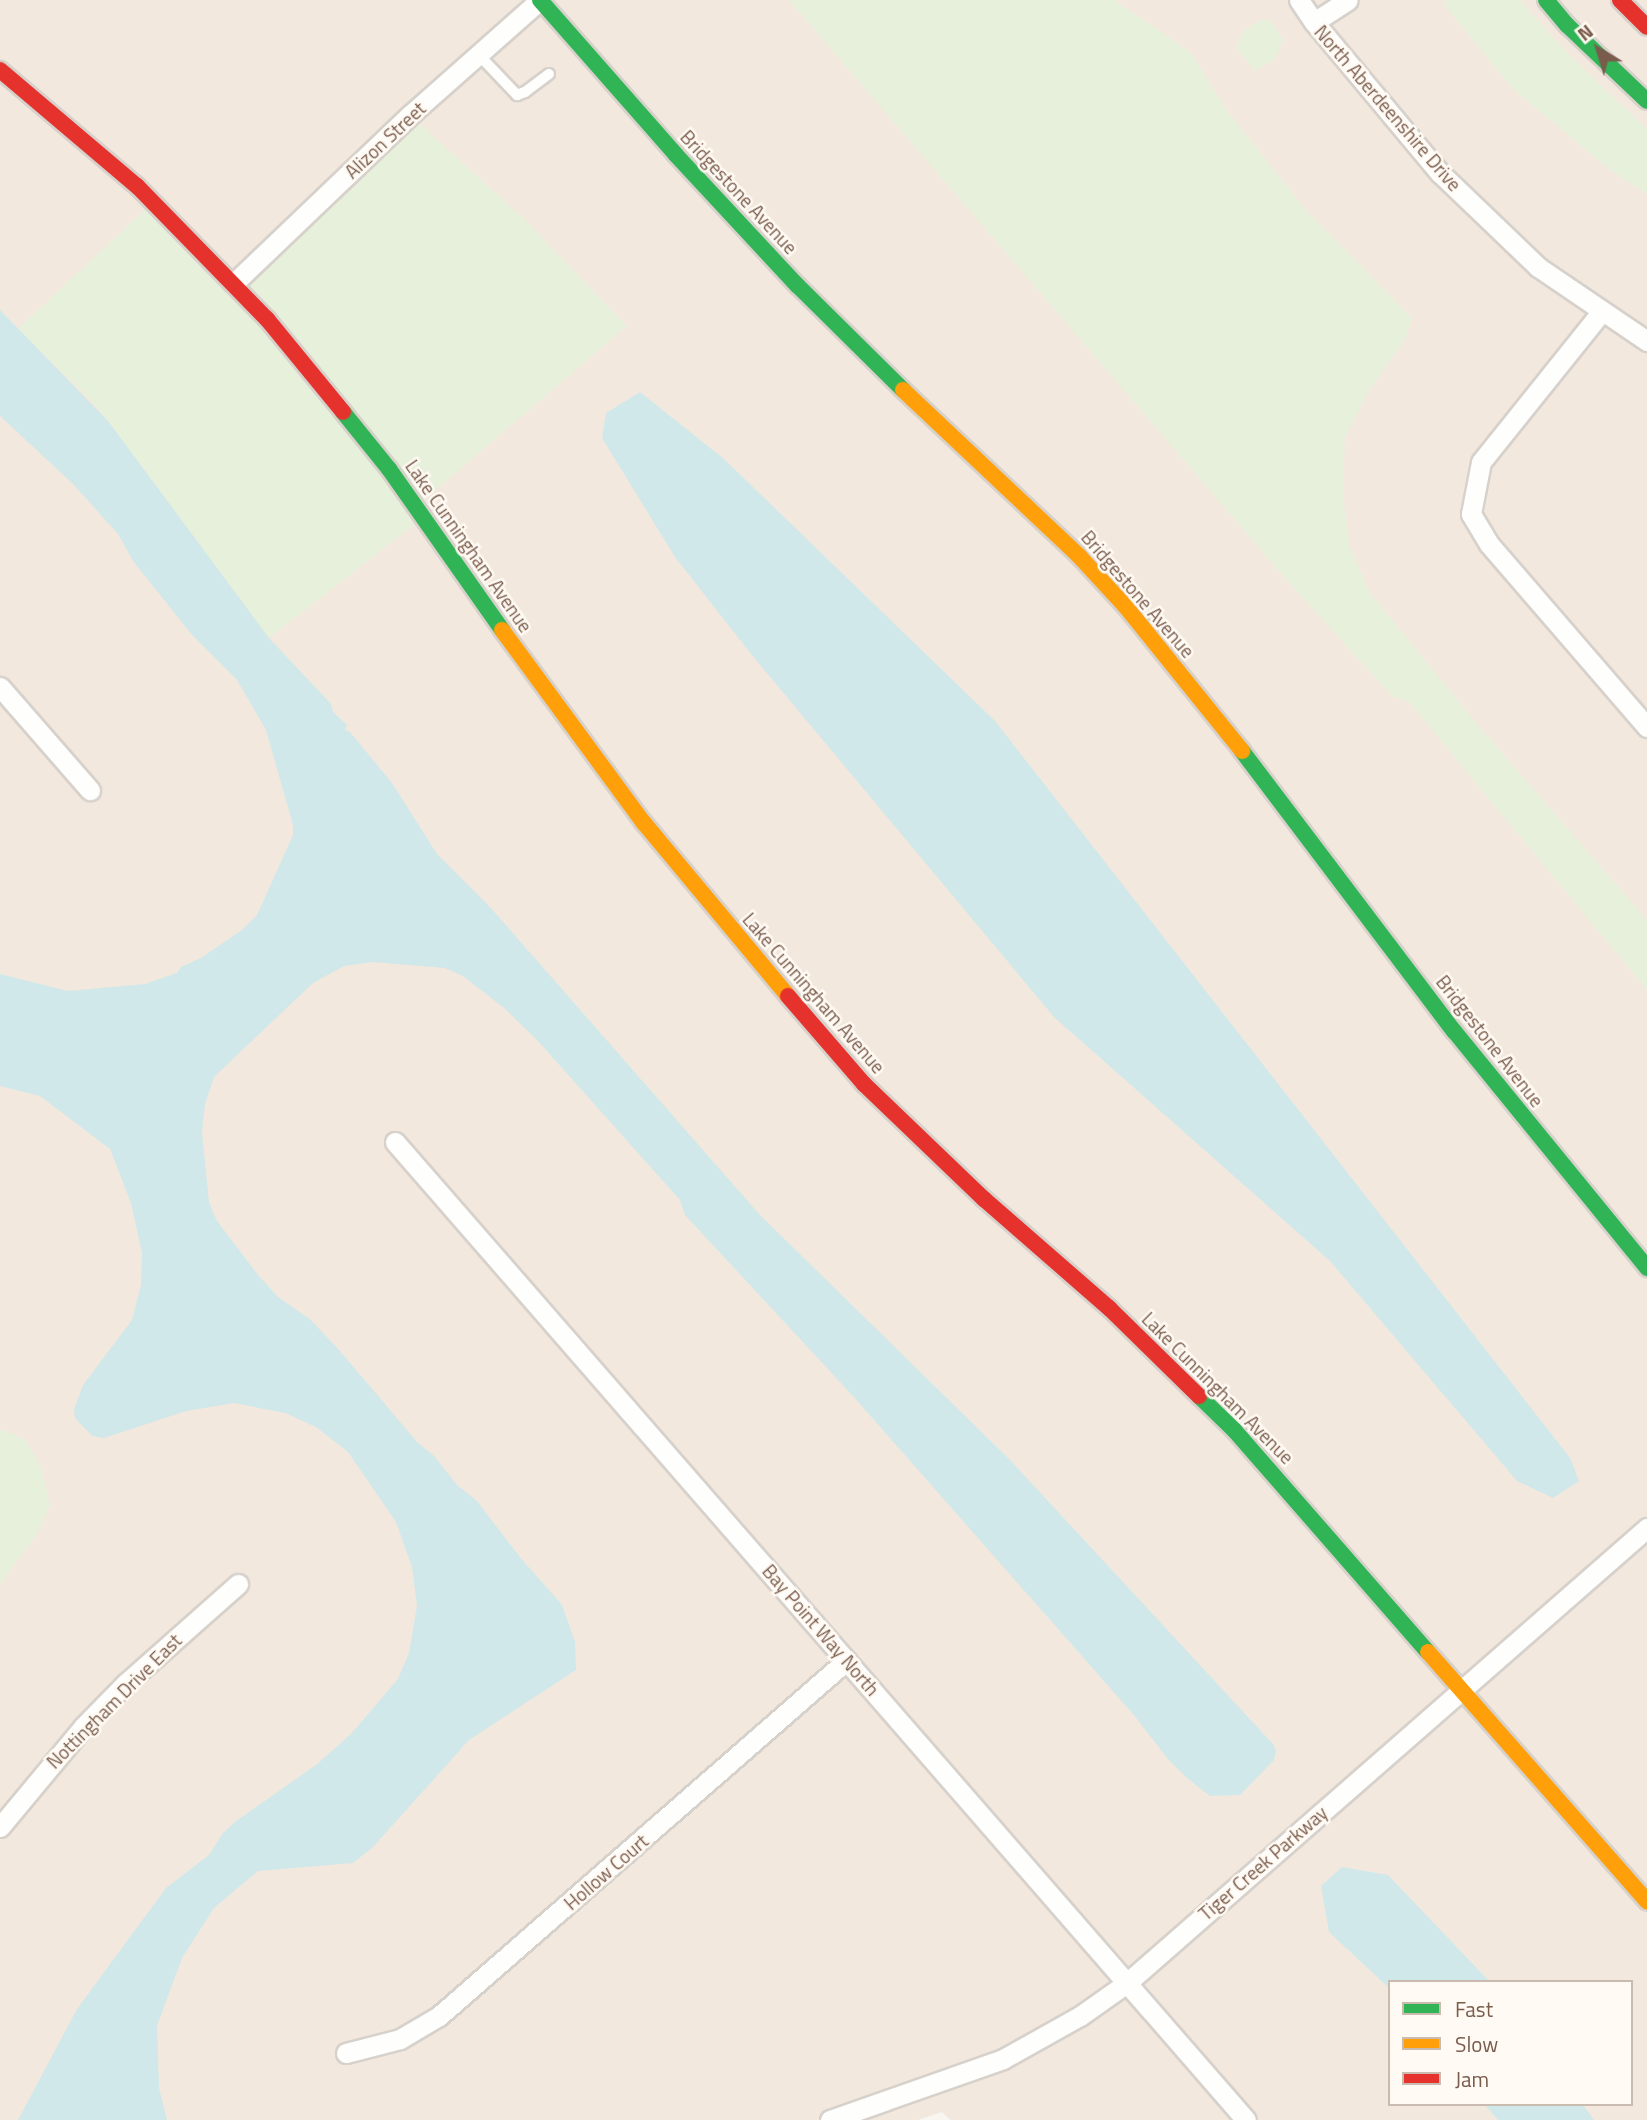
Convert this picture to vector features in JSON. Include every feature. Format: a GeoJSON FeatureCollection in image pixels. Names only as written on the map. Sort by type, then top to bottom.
{"type":"FeatureCollection","features":[{"type":"Feature","properties":{"kind":"street","name":"Alizon Street"},"geometry":{"type":"LineString","coordinates":[[234,284],[410,115],[540,0]]}},
{"type":"Feature","properties":{"kind":"street","name":"Bridgestone Avenue"},"geometry":{"type":"LineString","coordinates":[[540,0],[685,165],[788,275],[870,359],[1079,556],[1126,607],[1217,717],[1454,1031],[1647,1268]]}},
{"type":"Feature","properties":{"kind":"street","name":"North Aberdeenshire Drive"},"geometry":{"type":"LineString","coordinates":[[1299,0],[1314,22],[1440,173],[1538,267],[1647,341]]}},
{"type":"Feature","properties":{"kind":"street"},"geometry":{"type":"LineString","coordinates":[[1314,22],[1348,0]]}},
{"type":"Feature","properties":{"kind":"street"},"geometry":{"type":"LineString","coordinates":[[1546,0],[1567,25],[1647,102]]}},
{"type":"Feature","properties":{"kind":"street"},"geometry":{"type":"LineString","coordinates":[[1620,0],[1647,27]]}},
{"type":"Feature","properties":{"kind":"street","name":"Lake Cunningham Avenue"},"geometry":{"type":"LineString","coordinates":[[0,71],[137,186],[234,284],[323,385],[388,469],[551,699],[644,823],[738,939],[864,1084],[984,1199],[1109,1308],[1235,1431],[1647,1901]]}},
{"type":"Feature","properties":{"kind":"street"},"geometry":{"type":"LineString","coordinates":[[1602,311],[1481,462],[1471,514],[1489,544],[1647,727]]}},
{"type":"Feature","properties":{"kind":"street"},"geometry":{"type":"LineString","coordinates":[[0,687],[90,790]]}},
{"type":"Feature","properties":{"kind":"street","name":"Bay Point Way North"},"geometry":{"type":"LineString","coordinates":[[395,1142],[1246,2120]]}},
{"type":"Feature","properties":{"kind":"street","name":"Tiger Creek Parkway"},"geometry":{"type":"LineString","coordinates":[[830,2120],[1003,2059],[1080,2017],[1128,1982],[1647,1528]]}},
{"type":"Feature","properties":{"kind":"street","name":"Nottingham Drive East"},"geometry":{"type":"LineString","coordinates":[[0,1827],[83,1727],[134,1676],[238,1584]]}},
{"type":"Feature","properties":{"kind":"street","name":"Hollow Court"},"geometry":{"type":"LineString","coordinates":[[346,2053],[400,2039],[439,2016],[847,1660]]}},
{"type":"Feature","properties":{"kind":"lane"},"geometry":{"type":"LineString","coordinates":[[478,54],[517,95],[548,74]]}},
{"type":"Feature","properties":{"kind":"shaded area"},"geometry":{"type":"Polygon","coordinates":[[[0,0],[1647,0],[1647,2120],[950,2120],[942,2112],[918,2120],[0,2120],[0,0]]]}},
{"type":"Feature","properties":{"kind":"green space"},"geometry":{"type":"Polygon","coordinates":[[[789,0],[1114,0],[1190,52],[1228,112],[1306,210],[1412,318],[1406,338],[1368,392],[1345,438],[1343,493],[1349,544],[1369,592],[1478,725],[1647,920],[1647,990],[1409,702],[1392,696],[1284,577],[789,0]]]}},
{"type":"Feature","properties":{"kind":"green space"},"geometry":{"type":"Polygon","coordinates":[[[1444,0],[1520,0],[1566,52],[1647,129],[1647,194],[1610,170],[1514,90],[1445,6],[1444,0]]]}},
{"type":"Feature","properties":{"kind":"green space"},"geometry":{"type":"Polygon","coordinates":[[[1263,19],[1271,21],[1283,40],[1275,59],[1255,71],[1237,48],[1242,32],[1263,19]]]}},
{"type":"Feature","properties":{"kind":"green space"},"geometry":{"type":"Polygon","coordinates":[[[410,115],[524,219],[627,326],[416,507],[423,518],[269,638],[108,421],[88,397],[18,329],[153,202],[233,283],[410,115]]]}},
{"type":"Feature","properties":{"kind":"green space"},"geometry":{"type":"Polygon","coordinates":[[[0,1429],[26,1440],[41,1468],[50,1505],[38,1533],[0,1584],[0,1429]]]}},
{"type":"Feature","properties":{"kind":"water"},"geometry":{"type":"Polygon","coordinates":[[[0,310],[108,421],[269,638],[331,704],[333,712],[347,725],[345,730],[350,732],[392,783],[437,854],[490,907],[759,1214],[1010,1460],[1273,1744],[1276,1751],[1274,1760],[1240,1795],[1210,1796],[1167,1758],[1133,1714],[852,1395],[685,1215],[680,1200],[537,1040],[504,1008],[463,976],[445,968],[373,962],[344,966],[313,983],[214,1077],[205,1104],[202,1132],[209,1202],[217,1221],[258,1275],[278,1297],[311,1320],[340,1351],[417,1442],[434,1456],[457,1485],[477,1501],[519,1556],[562,1605],[575,1642],[576,1670],[469,1740],[373,1847],[353,1863],[258,1871],[214,1908],[182,1958],[157,2026],[159,2088],[167,2120],[18,2120],[77,2009],[166,1888],[209,1855],[223,1833],[236,1821],[316,1765],[351,1734],[398,1679],[409,1653],[417,1606],[412,1567],[396,1522],[348,1452],[316,1427],[285,1413],[234,1403],[186,1411],[104,1438],[92,1436],[75,1418],[74,1409],[83,1385],[132,1320],[141,1285],[142,1253],[131,1203],[110,1149],[40,1096],[0,1086],[0,974],[68,991],[145,984],[177,973],[181,967],[201,958],[242,930],[257,915],[293,835],[293,825],[266,730],[237,680],[192,635],[133,561],[118,534],[72,483],[0,416],[0,310]]]}},
{"type":"Feature","properties":{"kind":"water"},"geometry":{"type":"Polygon","coordinates":[[[640,392],[724,459],[995,721],[1570,1458],[1579,1481],[1553,1498],[1517,1481],[1330,1261],[1054,1017],[751,654],[675,557],[602,438],[606,413],[640,392]]]}},
{"type":"Feature","properties":{"kind":"water"},"geometry":{"type":"Polygon","coordinates":[[[1342,1867],[1388,1875],[1488,1980],[1388,1980],[1388,1987],[1329,1932],[1321,1886],[1342,1867]]]}},
{"type":"Feature","properties":{"kind":"water"},"geometry":{"type":"Polygon","coordinates":[[[1486,2106],[1584,2106],[1594,2120],[1498,2120],[1486,2106]]]}},
{"type":"Feature","properties":{"kind":"traffic: fast"},"geometry":{"type":"LineString","coordinates":[[540,0],[676,155],[797,285],[903,390]]}},
{"type":"Feature","properties":{"kind":"traffic: fast"},"geometry":{"type":"LineString","coordinates":[[1546,0],[1567,25],[1647,101]]}},
{"type":"Feature","properties":{"kind":"traffic: fast"},"geometry":{"type":"LineString","coordinates":[[343,412],[389,469],[502,630]]}},
{"type":"Feature","properties":{"kind":"traffic: fast"},"geometry":{"type":"LineString","coordinates":[[1242,751],[1454,1031],[1647,1268]]}},
{"type":"Feature","properties":{"kind":"traffic: fast"},"geometry":{"type":"LineString","coordinates":[[1199,1396],[1235,1431],[1428,1652]]}},
{"type":"Feature","properties":{"kind":"traffic: slow"},"geometry":{"type":"LineString","coordinates":[[903,390],[1079,556],[1126,607],[1242,751]]}},
{"type":"Feature","properties":{"kind":"traffic: slow"},"geometry":{"type":"LineString","coordinates":[[502,630],[644,823],[788,996]]}},
{"type":"Feature","properties":{"kind":"traffic: slow"},"geometry":{"type":"LineString","coordinates":[[1428,1652],[1647,1901]]}},
{"type":"Feature","properties":{"kind":"traffic: jam"},"geometry":{"type":"LineString","coordinates":[[1620,0],[1647,27]]}},
{"type":"Feature","properties":{"kind":"traffic: jam"},"geometry":{"type":"LineString","coordinates":[[0,70],[137,186],[267,319],[343,412]]}},
{"type":"Feature","properties":{"kind":"traffic: jam"},"geometry":{"type":"LineString","coordinates":[[788,996],[864,1084],[984,1199],[1109,1308],[1199,1396]]}}]}
